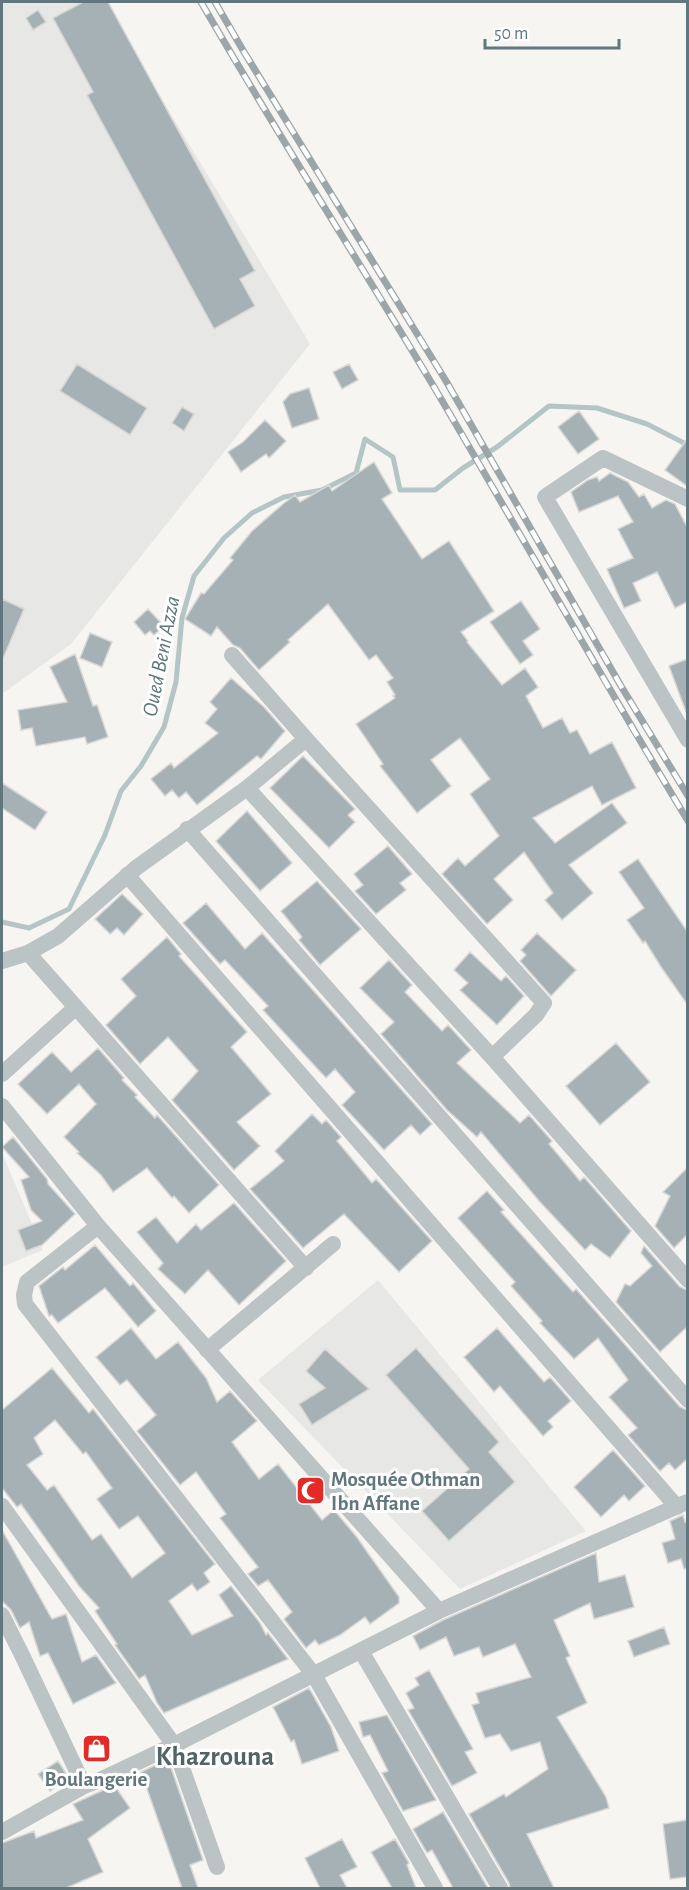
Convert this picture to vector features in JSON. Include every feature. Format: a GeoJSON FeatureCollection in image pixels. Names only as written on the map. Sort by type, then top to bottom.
{"type":"FeatureCollection","features":[{"type":"Feature","properties":{"kind":"street"},"geometry":{"type":"LineString","coordinates":[[687,499],[603,458],[545,497],[687,740]]}},
{"type":"Feature","properties":{"kind":"street"},"geometry":{"type":"LineString","coordinates":[[232,655],[544,1003],[536,1015],[492,1058]]}},
{"type":"Feature","properties":{"kind":"street"},"geometry":{"type":"LineString","coordinates":[[2,961],[28,953],[58,936],[127,875],[187,829],[247,788],[306,739]]}},
{"type":"Feature","properties":{"kind":"street"},"geometry":{"type":"LineString","coordinates":[[247,788],[492,1058],[687,1280]]}},
{"type":"Feature","properties":{"kind":"street"},"geometry":{"type":"LineString","coordinates":[[187,829],[687,1400]]}},
{"type":"Feature","properties":{"kind":"street"},"geometry":{"type":"LineString","coordinates":[[2,1832],[84,1785],[100,1780],[174,1745],[439,1611],[682,1504],[127,875]]}},
{"type":"Feature","properties":{"kind":"street"},"geometry":{"type":"LineString","coordinates":[[28,953],[306,1268]]}},
{"type":"Feature","properties":{"kind":"street"},"geometry":{"type":"LineString","coordinates":[[2,1074],[75,1008]]}},
{"type":"Feature","properties":{"kind":"street"},"geometry":{"type":"LineString","coordinates":[[2,1106],[98,1226],[439,1611]]}},
{"type":"Feature","properties":{"kind":"street"},"geometry":{"type":"LineString","coordinates":[[98,1226],[27,1282],[24,1295],[26,1304],[314,1676],[435,1888]]}},
{"type":"Feature","properties":{"kind":"street"},"geometry":{"type":"LineString","coordinates":[[207,1350],[333,1244]]}},
{"type":"Feature","properties":{"kind":"street"},"geometry":{"type":"LineString","coordinates":[[2,1506],[174,1745],[217,1867]]}},
{"type":"Feature","properties":{"kind":"street"},"geometry":{"type":"LineString","coordinates":[[2,1616],[84,1785]]}},
{"type":"Feature","properties":{"kind":"street"},"geometry":{"type":"LineString","coordinates":[[361,1651],[500,1888]]}},
{"type":"Feature","properties":{"kind":"shaded area"},"geometry":{"type":"Polygon","coordinates":[[[2,2],[103,2],[310,344],[71,644],[2,694],[2,2]]]}},
{"type":"Feature","properties":{"kind":"shaded area"},"geometry":{"type":"Polygon","coordinates":[[[2,1153],[43,1250],[2,1267],[2,1153]]]}},
{"type":"Feature","properties":{"kind":"shaded area"},"geometry":{"type":"Polygon","coordinates":[[[378,1280],[586,1531],[460,1589],[258,1380],[378,1280]]]}},
{"type":"Feature","properties":{"kind":"building"},"geometry":{"type":"Polygon","coordinates":[[[83,2],[108,2],[255,271],[240,279],[255,306],[214,329],[87,95],[93,92],[53,18],[83,2]]]}},
{"type":"Feature","properties":{"kind":"building"},"geometry":{"type":"Polygon","coordinates":[[[38,10],[46,22],[33,30],[26,18],[38,10]]]}},
{"type":"Feature","properties":{"kind":"building"},"geometry":{"type":"Polygon","coordinates":[[[77,364],[147,408],[130,435],[60,391],[77,364]]]}},
{"type":"Feature","properties":{"kind":"building"},"geometry":{"type":"Polygon","coordinates":[[[349,364],[358,380],[342,389],[333,372],[349,364]]]}},
{"type":"Feature","properties":{"kind":"building"},"geometry":{"type":"Polygon","coordinates":[[[309,388],[319,419],[292,428],[283,402],[290,394],[309,388]]]}},
{"type":"Feature","properties":{"kind":"building"},"geometry":{"type":"Polygon","coordinates":[[[182,407],[194,414],[184,431],[172,423],[182,407]]]}},
{"type":"Feature","properties":{"kind":"building"},"geometry":{"type":"Polygon","coordinates":[[[579,411],[599,439],[578,454],[558,427],[579,411]]]}},
{"type":"Feature","properties":{"kind":"building"},"geometry":{"type":"Polygon","coordinates":[[[265,420],[286,441],[269,458],[266,454],[241,472],[228,452],[243,442],[265,420]]]}},
{"type":"Feature","properties":{"kind":"building"},"geometry":{"type":"Polygon","coordinates":[[[687,439],[687,486],[665,470],[687,439]]]}},
{"type":"Feature","properties":{"kind":"building"},"geometry":{"type":"Polygon","coordinates":[[[374,462],[392,493],[382,499],[422,559],[449,541],[494,611],[461,632],[467,642],[502,685],[525,668],[538,687],[526,696],[543,728],[562,718],[570,733],[577,730],[590,754],[612,742],[636,788],[602,805],[592,786],[533,818],[555,843],[612,803],[627,823],[569,865],[593,893],[562,920],[545,900],[553,893],[524,852],[494,879],[513,900],[487,924],[442,874],[458,858],[465,866],[499,836],[470,794],[490,779],[460,738],[431,760],[451,786],[417,813],[380,766],[383,764],[356,724],[395,698],[387,682],[393,678],[376,655],[369,660],[328,604],[259,670],[217,627],[211,636],[185,619],[201,593],[204,594],[233,560],[230,558],[252,531],[283,504],[295,495],[300,502],[329,485],[332,491],[374,462]]]}},
{"type":"Feature","properties":{"kind":"building"},"geometry":{"type":"Polygon","coordinates":[[[610,473],[628,482],[639,497],[644,494],[652,508],[666,500],[675,504],[687,527],[687,602],[675,608],[657,572],[633,583],[641,601],[624,608],[607,569],[633,558],[618,529],[633,522],[618,496],[579,512],[571,492],[588,480],[597,477],[599,481],[610,473]]]}},
{"type":"Feature","properties":{"kind":"building"},"geometry":{"type":"Polygon","coordinates":[[[2,599],[24,609],[2,661],[2,599]]]}},
{"type":"Feature","properties":{"kind":"building"},"geometry":{"type":"Polygon","coordinates":[[[521,601],[540,629],[523,641],[533,655],[520,664],[490,622],[521,601]]]}},
{"type":"Feature","properties":{"kind":"building"},"geometry":{"type":"Polygon","coordinates":[[[148,609],[164,626],[154,635],[150,631],[145,635],[134,622],[148,609]]]}},
{"type":"Feature","properties":{"kind":"building"},"geometry":{"type":"Polygon","coordinates":[[[90,633],[112,642],[102,667],[80,658],[90,633]]]}},
{"type":"Feature","properties":{"kind":"building"},"geometry":{"type":"Polygon","coordinates":[[[75,654],[93,706],[97,705],[108,737],[87,744],[85,737],[36,746],[32,728],[21,730],[18,710],[67,702],[50,667],[75,654]]]}},
{"type":"Feature","properties":{"kind":"building"},"geometry":{"type":"Polygon","coordinates":[[[687,659],[687,712],[686,712],[669,666],[687,659]]]}},
{"type":"Feature","properties":{"kind":"building"},"geometry":{"type":"Polygon","coordinates":[[[231,678],[264,707],[285,731],[261,759],[257,756],[197,805],[186,792],[179,798],[172,790],[165,796],[151,779],[171,763],[174,768],[218,733],[205,723],[217,709],[210,702],[231,678]]]}},
{"type":"Feature","properties":{"kind":"building"},"geometry":{"type":"Polygon","coordinates":[[[303,756],[355,809],[348,815],[355,822],[329,848],[270,788],[303,756]]]}},
{"type":"Feature","properties":{"kind":"building"},"geometry":{"type":"Polygon","coordinates":[[[2,783],[47,812],[35,830],[2,808],[2,783]]]}},
{"type":"Feature","properties":{"kind":"building"},"geometry":{"type":"Polygon","coordinates":[[[247,811],[292,863],[260,891],[216,841],[247,811]]]}},
{"type":"Feature","properties":{"kind":"building"},"geometry":{"type":"Polygon","coordinates":[[[388,846],[412,874],[400,883],[406,890],[376,914],[355,891],[363,885],[354,874],[388,846]]]}},
{"type":"Feature","properties":{"kind":"building"},"geometry":{"type":"Polygon","coordinates":[[[638,859],[687,931],[687,1004],[645,941],[643,943],[627,920],[644,908],[619,872],[638,859]]]}},
{"type":"Feature","properties":{"kind":"building"},"geometry":{"type":"Polygon","coordinates":[[[317,881],[361,929],[320,965],[299,940],[302,937],[281,911],[317,881]]]}},
{"type":"Feature","properties":{"kind":"building"},"geometry":{"type":"Polygon","coordinates":[[[122,894],[143,914],[124,935],[117,928],[110,934],[95,919],[122,894]]]}},
{"type":"Feature","properties":{"kind":"building"},"geometry":{"type":"Polygon","coordinates":[[[206,903],[245,949],[262,933],[432,1124],[420,1135],[411,1125],[384,1150],[342,1105],[355,1092],[335,1069],[326,1078],[263,1010],[268,1006],[225,960],[220,964],[183,923],[206,903]]]}},
{"type":"Feature","properties":{"kind":"building"},"geometry":{"type":"Polygon","coordinates":[[[537,933],[576,970],[551,996],[520,961],[526,955],[521,950],[537,933]]]}},
{"type":"Feature","properties":{"kind":"building"},"geometry":{"type":"Polygon","coordinates":[[[167,937],[181,954],[179,956],[247,1032],[231,1047],[271,1094],[237,1122],[260,1146],[234,1170],[172,1100],[198,1071],[168,1037],[140,1064],[106,1025],[136,996],[121,979],[167,937]]]}},
{"type":"Feature","properties":{"kind":"building"},"geometry":{"type":"Polygon","coordinates":[[[470,952],[501,981],[506,976],[524,996],[497,1025],[460,990],[468,983],[454,970],[470,952]]]}},
{"type":"Feature","properties":{"kind":"building"},"geometry":{"type":"Polygon","coordinates":[[[389,960],[412,985],[405,992],[442,1031],[448,1025],[471,1050],[457,1063],[520,1123],[529,1115],[552,1141],[549,1144],[580,1181],[584,1177],[631,1231],[610,1258],[591,1244],[585,1250],[540,1202],[481,1132],[477,1137],[447,1110],[381,1034],[394,1022],[360,988],[389,960]]]}},
{"type":"Feature","properties":{"kind":"building"},"geometry":{"type":"Polygon","coordinates":[[[616,1043],[650,1082],[600,1125],[566,1086],[616,1043]]]}},
{"type":"Feature","properties":{"kind":"building"},"geometry":{"type":"Polygon","coordinates":[[[98,1048],[124,1078],[122,1080],[137,1095],[135,1097],[155,1118],[157,1115],[219,1185],[189,1213],[174,1196],[172,1198],[147,1168],[113,1192],[101,1175],[77,1153],[79,1152],[64,1137],[96,1104],[79,1084],[47,1114],[18,1084],[52,1052],[71,1072],[98,1048]]]}},
{"type":"Feature","properties":{"kind":"building"},"geometry":{"type":"Polygon","coordinates":[[[312,1114],[322,1124],[326,1120],[341,1137],[337,1141],[372,1183],[376,1179],[432,1241],[399,1272],[344,1214],[303,1248],[250,1189],[284,1161],[275,1151],[312,1114]]]}},
{"type":"Feature","properties":{"kind":"building"},"geometry":{"type":"Polygon","coordinates":[[[13,1137],[47,1179],[48,1184],[75,1214],[42,1245],[26,1251],[18,1230],[42,1221],[31,1210],[21,1180],[29,1177],[2,1147],[13,1137]]]}},
{"type":"Feature","properties":{"kind":"building"},"geometry":{"type":"Polygon","coordinates":[[[687,1168],[687,1235],[674,1248],[655,1226],[670,1196],[663,1192],[687,1168]]]}},
{"type":"Feature","properties":{"kind":"building"},"geometry":{"type":"Polygon","coordinates":[[[487,1191],[504,1210],[501,1212],[573,1292],[576,1289],[680,1407],[687,1410],[687,1459],[675,1470],[669,1463],[660,1471],[628,1435],[637,1428],[609,1397],[628,1380],[598,1338],[574,1359],[540,1323],[542,1321],[511,1286],[515,1282],[458,1218],[487,1191]]]}},
{"type":"Feature","properties":{"kind":"building"},"geometry":{"type":"Polygon","coordinates":[[[234,1203],[286,1261],[239,1305],[208,1270],[185,1294],[158,1269],[163,1263],[137,1232],[156,1217],[177,1243],[196,1224],[201,1230],[234,1203]]]}},
{"type":"Feature","properties":{"kind":"building"},"geometry":{"type":"Polygon","coordinates":[[[95,1245],[130,1286],[133,1283],[156,1311],[138,1327],[105,1288],[58,1323],[52,1315],[49,1316],[39,1286],[63,1267],[65,1270],[95,1245]]]}},
{"type":"Feature","properties":{"kind":"building"},"geometry":{"type":"Polygon","coordinates":[[[644,1246],[680,1287],[687,1290],[687,1327],[660,1352],[616,1302],[625,1284],[630,1286],[652,1266],[641,1253],[644,1246]]]}},
{"type":"Feature","properties":{"kind":"building"},"geometry":{"type":"Polygon","coordinates":[[[131,1328],[156,1359],[178,1342],[206,1378],[217,1402],[230,1391],[257,1421],[232,1442],[259,1479],[278,1464],[322,1520],[334,1510],[356,1536],[399,1597],[399,1603],[370,1624],[365,1617],[340,1635],[319,1645],[315,1640],[306,1648],[284,1619],[292,1612],[268,1580],[258,1586],[248,1574],[258,1567],[220,1518],[226,1514],[196,1472],[180,1485],[137,1431],[156,1415],[127,1380],[120,1385],[96,1357],[131,1328]]]}},
{"type":"Feature","properties":{"kind":"building"},"geometry":{"type":"Polygon","coordinates":[[[497,1328],[544,1382],[550,1377],[571,1401],[548,1421],[553,1427],[543,1436],[500,1386],[494,1392],[464,1357],[497,1328]]]}},
{"type":"Feature","properties":{"kind":"building"},"geometry":{"type":"Polygon","coordinates":[[[416,1348],[499,1442],[489,1452],[515,1482],[449,1541],[422,1511],[469,1469],[386,1375],[416,1348]]]}},
{"type":"Feature","properties":{"kind":"building"},"geometry":{"type":"Polygon","coordinates":[[[325,1349],[369,1389],[312,1425],[299,1404],[325,1388],[306,1371],[325,1349]]]}},
{"type":"Feature","properties":{"kind":"building"},"geometry":{"type":"Polygon","coordinates":[[[52,1368],[89,1413],[93,1409],[215,1564],[204,1573],[210,1582],[197,1591],[192,1584],[169,1601],[192,1635],[233,1616],[219,1595],[231,1586],[260,1623],[266,1635],[268,1633],[288,1659],[164,1713],[145,1675],[139,1679],[115,1645],[117,1644],[95,1611],[99,1608],[79,1586],[21,1504],[17,1507],[2,1488],[2,1410],[52,1368]],[[55,1420],[34,1438],[43,1454],[27,1465],[47,1490],[54,1485],[92,1540],[101,1534],[132,1578],[165,1553],[138,1516],[119,1529],[97,1499],[112,1488],[86,1452],[83,1454],[55,1420]]]}},
{"type":"Feature","properties":{"kind":"building"},"geometry":{"type":"Polygon","coordinates":[[[613,1450],[645,1486],[629,1501],[624,1495],[601,1517],[574,1487],[613,1450]]]}},
{"type":"Feature","properties":{"kind":"building"},"geometry":{"type":"Polygon","coordinates":[[[683,1515],[685,1522],[687,1521],[687,1568],[684,1569],[681,1559],[668,1563],[662,1543],[675,1539],[670,1521],[683,1515]]]}},
{"type":"Feature","properties":{"kind":"building"},"geometry":{"type":"Polygon","coordinates":[[[2,1530],[52,1619],[66,1614],[82,1662],[96,1655],[116,1683],[73,1704],[48,1653],[40,1656],[29,1622],[20,1628],[11,1610],[2,1601],[2,1530]]]}},
{"type":"Feature","properties":{"kind":"building"},"geometry":{"type":"Polygon","coordinates":[[[596,1553],[599,1582],[625,1575],[634,1607],[594,1619],[590,1603],[554,1620],[570,1656],[566,1658],[587,1703],[557,1717],[606,1797],[609,1808],[527,1834],[554,1888],[510,1888],[469,1814],[504,1794],[506,1797],[548,1769],[540,1742],[511,1751],[500,1734],[485,1738],[472,1705],[479,1703],[476,1693],[531,1677],[515,1644],[483,1657],[479,1647],[454,1656],[446,1637],[420,1650],[413,1636],[443,1620],[596,1553]]]}},
{"type":"Feature","properties":{"kind":"building"},"geometry":{"type":"Polygon","coordinates":[[[664,1627],[670,1644],[634,1657],[628,1641],[664,1627]]]}},
{"type":"Feature","properties":{"kind":"building"},"geometry":{"type":"Polygon","coordinates":[[[429,1670],[473,1749],[465,1752],[477,1773],[452,1786],[408,1710],[414,1708],[406,1693],[419,1685],[415,1678],[429,1670]]]}},
{"type":"Feature","properties":{"kind":"building"},"geometry":{"type":"Polygon","coordinates":[[[309,1688],[331,1727],[339,1751],[302,1764],[294,1740],[291,1742],[273,1707],[309,1688]]]}},
{"type":"Feature","properties":{"kind":"building"},"geometry":{"type":"Polygon","coordinates":[[[387,1715],[436,1800],[403,1811],[382,1773],[388,1771],[370,1735],[363,1737],[359,1722],[387,1715]]]}},
{"type":"Feature","properties":{"kind":"building"},"geometry":{"type":"Polygon","coordinates":[[[168,1759],[203,1860],[190,1865],[198,1888],[182,1888],[141,1772],[168,1759]]]}},
{"type":"Feature","properties":{"kind":"building"},"geometry":{"type":"Polygon","coordinates":[[[58,1761],[69,1778],[50,1791],[38,1774],[58,1761]]]}},
{"type":"Feature","properties":{"kind":"building"},"geometry":{"type":"Polygon","coordinates":[[[114,1785],[130,1808],[88,1839],[103,1872],[66,1888],[2,1888],[2,1843],[34,1831],[36,1838],[83,1820],[73,1804],[114,1785]]]}},
{"type":"Feature","properties":{"kind":"building"},"geometry":{"type":"Polygon","coordinates":[[[443,1812],[488,1888],[453,1888],[432,1850],[427,1853],[413,1829],[443,1812]]]}},
{"type":"Feature","properties":{"kind":"building"},"geometry":{"type":"Polygon","coordinates":[[[687,1820],[687,1877],[670,1879],[663,1824],[687,1820]]]}},
{"type":"Feature","properties":{"kind":"building"},"geometry":{"type":"Polygon","coordinates":[[[342,1839],[357,1867],[340,1875],[347,1888],[320,1888],[305,1858],[342,1839]]]}},
{"type":"Feature","properties":{"kind":"building"},"geometry":{"type":"Polygon","coordinates":[[[395,1839],[409,1863],[407,1865],[416,1888],[392,1888],[371,1852],[395,1839]]]}},
{"type":"Feature","properties":{"kind":"waterway","name":"Oued Beni Azza"},"geometry":{"type":"LineString","coordinates":[[2,922],[29,928],[69,909],[105,835],[121,791],[141,766],[164,727],[176,682],[182,618],[194,576],[224,538],[252,513],[284,497],[322,490],[356,473],[365,439],[393,457],[400,490],[435,490],[463,468],[497,447],[549,406],[597,408],[647,424],[688,445]]}},
{"type":"Feature","properties":{"kind":"railway"},"geometry":{"type":"LineString","coordinates":[[201,2],[434,387],[688,821]]}},
{"type":"Feature","properties":{"kind":"railway"},"geometry":{"type":"LineString","coordinates":[[215,2],[446,381],[621,686],[688,796]]}},
{"type":"Feature","properties":{"kind":"place","name":"Mosquée Othman Ibn Affane"},"geometry":{"type":"Point","coordinates":[310,1491]}},
{"type":"Feature","properties":{"kind":"place","name":"Boulangerie"},"geometry":{"type":"Point","coordinates":[96,1748]}},
{"type":"Feature","properties":{"kind":"district","name":"Khazrouna"},"geometry":{"type":"Point","coordinates":[215,1756]}}]}
